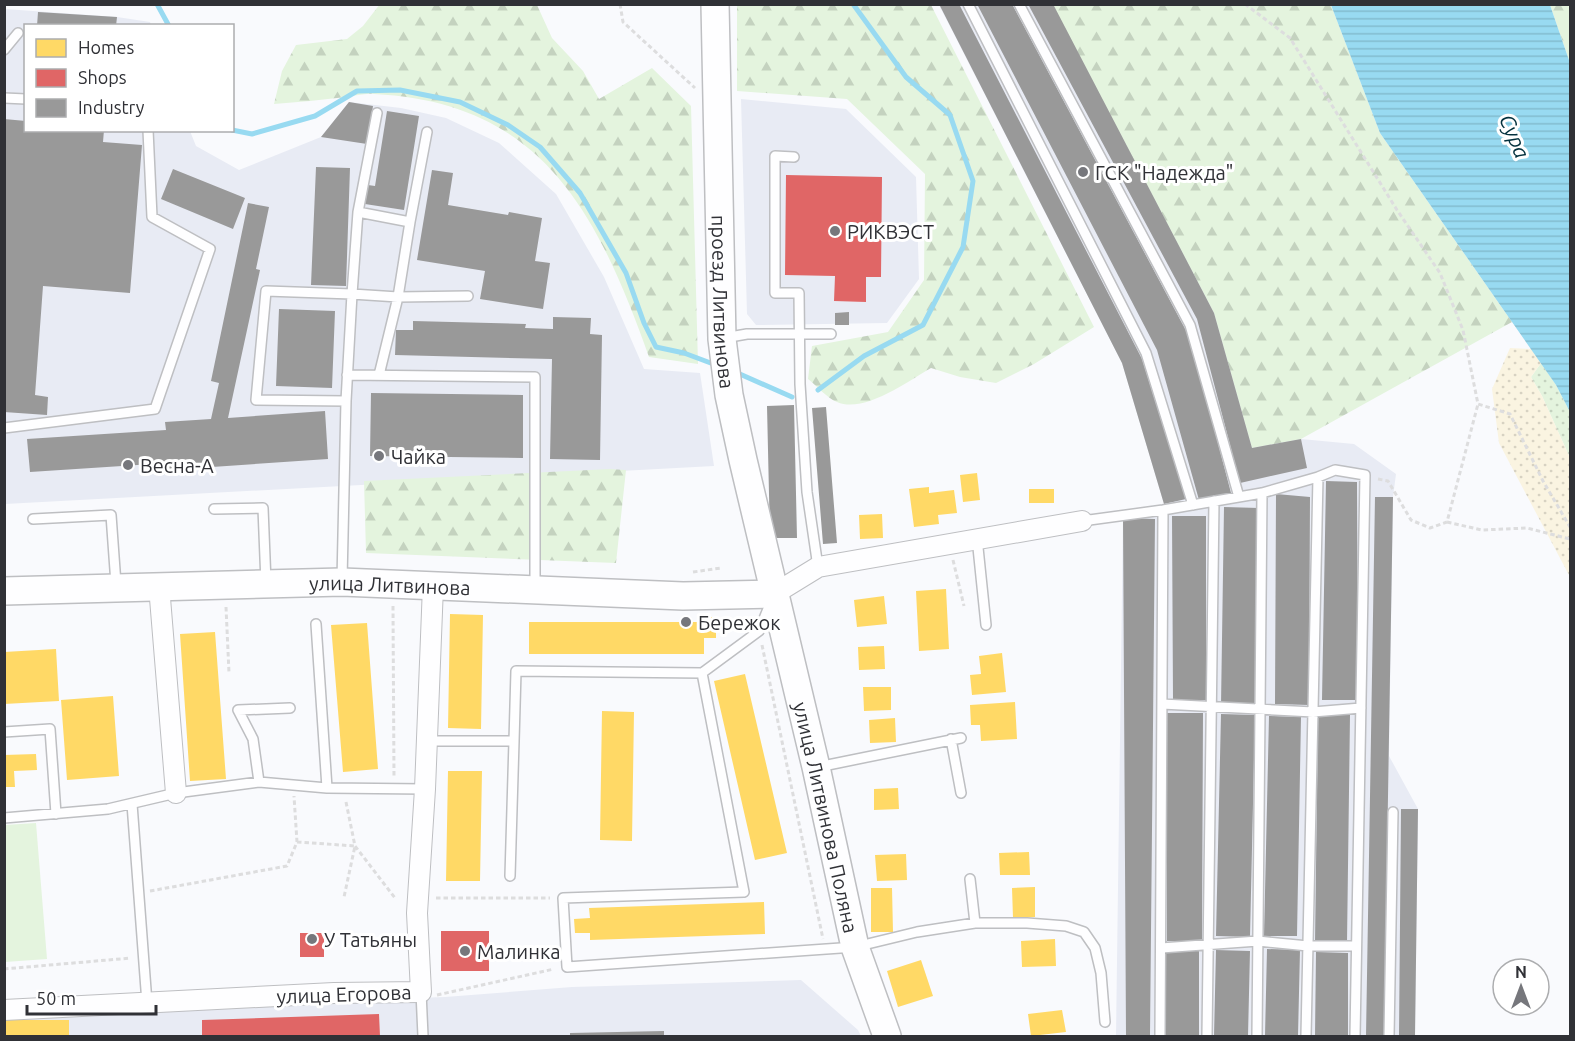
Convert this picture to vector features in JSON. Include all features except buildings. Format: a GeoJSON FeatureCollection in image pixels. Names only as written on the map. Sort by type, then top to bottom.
{"type":"FeatureCollection","features":[{"type":"Feature","properties":{"kind":"main road","name":"проезд Литвинова"},"geometry":{"type":"LineString","coordinates":[[715,4],[722,339],[738,439],[774,594]]}},
{"type":"Feature","properties":{"kind":"main road","name":"улица Литвинова"},"geometry":{"type":"LineString","coordinates":[[4,591],[342,582],[683,596],[774,594]]}},
{"type":"Feature","properties":{"kind":"main road","name":"улица Литвинова Поляна"},"geometry":{"type":"LineString","coordinates":[[774,594],[816,767],[855,947],[887,1036]]}},
{"type":"Feature","properties":{"kind":"street"},"geometry":{"type":"LineString","coordinates":[[774,594],[818,567],[1082,521]]}},
{"type":"Feature","properties":{"kind":"street"},"geometry":{"type":"LineString","coordinates":[[159,586],[176,793]]}},
{"type":"Feature","properties":{"kind":"street","name":"улица Егорова"},"geometry":{"type":"LineString","coordinates":[[4,1010],[334,993],[421,992],[417,914],[425,789],[433,586]]}},
{"type":"Feature","properties":{"kind":"lane"},"geometry":{"type":"LineString","coordinates":[[968,4],[1146,353],[1193,505]]}},
{"type":"Feature","properties":{"kind":"lane"},"geometry":{"type":"LineString","coordinates":[[1019,4],[1190,325],[1239,497]]}},
{"type":"Feature","properties":{"kind":"lane"},"geometry":{"type":"LineString","coordinates":[[4,50],[18,33]]}},
{"type":"Feature","properties":{"kind":"lane"},"geometry":{"type":"LineString","coordinates":[[4,98],[24,99]]}},
{"type":"Feature","properties":{"kind":"lane"},"geometry":{"type":"LineString","coordinates":[[342,582],[346,375],[358,213],[377,113]]}},
{"type":"Feature","properties":{"kind":"lane"},"geometry":{"type":"LineString","coordinates":[[4,428],[155,410],[210,249],[152,216],[148,132]]}},
{"type":"Feature","properties":{"kind":"lane"},"geometry":{"type":"LineString","coordinates":[[379,375],[398,297],[427,132]]}},
{"type":"Feature","properties":{"kind":"lane"},"geometry":{"type":"LineString","coordinates":[[794,157],[775,156],[775,293],[799,292],[800,384],[807,492],[818,567]]}},
{"type":"Feature","properties":{"kind":"lane"},"geometry":{"type":"LineString","coordinates":[[358,213],[410,222]]}},
{"type":"Feature","properties":{"kind":"lane"},"geometry":{"type":"LineString","coordinates":[[346,401],[256,400],[266,291],[398,297],[468,296]]}},
{"type":"Feature","properties":{"kind":"lane"},"geometry":{"type":"LineString","coordinates":[[722,339],[747,334],[831,334]]}},
{"type":"Feature","properties":{"kind":"lane"},"geometry":{"type":"LineString","coordinates":[[346,375],[535,377],[535,590]]}},
{"type":"Feature","properties":{"kind":"lane"},"geometry":{"type":"LineString","coordinates":[[1082,521],[1262,493],[1335,470],[1365,475],[1355,1036]]}},
{"type":"Feature","properties":{"kind":"lane"},"geometry":{"type":"LineString","coordinates":[[1306,1036],[1318,477]]}},
{"type":"Feature","properties":{"kind":"lane"},"geometry":{"type":"LineString","coordinates":[[1257,1036],[1262,493]]}},
{"type":"Feature","properties":{"kind":"lane"},"geometry":{"type":"LineString","coordinates":[[1207,1036],[1214,501]]}},
{"type":"Feature","properties":{"kind":"lane"},"geometry":{"type":"LineString","coordinates":[[214,509],[263,508],[266,583]]}},
{"type":"Feature","properties":{"kind":"lane"},"geometry":{"type":"LineString","coordinates":[[1160,1036],[1162,510]]}},
{"type":"Feature","properties":{"kind":"lane"},"geometry":{"type":"LineString","coordinates":[[33,519],[111,515],[116,587]]}},
{"type":"Feature","properties":{"kind":"lane"},"geometry":{"type":"LineString","coordinates":[[977,538],[986,625]]}},
{"type":"Feature","properties":{"kind":"lane"},"geometry":{"type":"LineString","coordinates":[[510,876],[516,671],[702,673],[759,631],[774,594]]}},
{"type":"Feature","properties":{"kind":"lane"},"geometry":{"type":"LineString","coordinates":[[316,624],[327,788]]}},
{"type":"Feature","properties":{"kind":"lane"},"geometry":{"type":"LineString","coordinates":[[702,673],[744,892],[563,898],[567,967],[855,947],[917,932],[975,923],[1057,925],[1084,932],[1095,948],[1101,973],[1105,1022]]}},
{"type":"Feature","properties":{"kind":"lane"},"geometry":{"type":"LineString","coordinates":[[1162,704],[1313,712],[1361,708]]}},
{"type":"Feature","properties":{"kind":"lane"},"geometry":{"type":"LineString","coordinates":[[259,782],[253,739],[238,710],[290,708]]}},
{"type":"Feature","properties":{"kind":"lane"},"geometry":{"type":"LineString","coordinates":[[4,732],[50,729],[56,814]]}},
{"type":"Feature","properties":{"kind":"lane"},"geometry":{"type":"LineString","coordinates":[[816,767],[956,738],[961,793]]}},
{"type":"Feature","properties":{"kind":"lane"},"geometry":{"type":"LineString","coordinates":[[426,741],[514,741]]}},
{"type":"Feature","properties":{"kind":"lane"},"geometry":{"type":"LineString","coordinates":[[4,818],[108,809],[176,793],[259,782],[327,788],[425,789]]}},
{"type":"Feature","properties":{"kind":"lane"},"geometry":{"type":"LineString","coordinates":[[132,804],[147,1003]]}},
{"type":"Feature","properties":{"kind":"lane"},"geometry":{"type":"LineString","coordinates":[[1389,1036],[1393,812]]}},
{"type":"Feature","properties":{"kind":"lane"},"geometry":{"type":"LineString","coordinates":[[970,879],[975,923]]}},
{"type":"Feature","properties":{"kind":"lane"},"geometry":{"type":"LineString","coordinates":[[1161,948],[1258,942],[1308,946],[1356,946]]}},
{"type":"Feature","properties":{"kind":"lane"},"geometry":{"type":"LineString","coordinates":[[421,992],[423,1036]]}},
{"type":"Feature","properties":{"kind":"path"},"geometry":{"type":"LineString","coordinates":[[620,4],[623,22],[716,107]]}},
{"type":"Feature","properties":{"kind":"path"},"geometry":{"type":"LineString","coordinates":[[1245,4],[1290,38],[1397,210],[1440,273],[1463,330],[1478,404],[1447,522]]}},
{"type":"Feature","properties":{"kind":"path"},"geometry":{"type":"LineString","coordinates":[[1478,404],[1510,414],[1543,481],[1570,527]]}},
{"type":"Feature","properties":{"kind":"path"},"geometry":{"type":"LineString","coordinates":[[1365,475],[1389,481],[1411,520],[1430,528],[1447,522],[1482,530],[1527,528],[1570,540]]}},
{"type":"Feature","properties":{"kind":"path"},"geometry":{"type":"LineString","coordinates":[[944,546],[954,561],[964,606]]}},
{"type":"Feature","properties":{"kind":"path"},"geometry":{"type":"LineString","coordinates":[[393,606],[394,789]]}},
{"type":"Feature","properties":{"kind":"path"},"geometry":{"type":"LineString","coordinates":[[226,607],[229,673]]}},
{"type":"Feature","properties":{"kind":"path"},"geometry":{"type":"LineString","coordinates":[[139,893],[287,866],[297,842],[293,785]]}},
{"type":"Feature","properties":{"kind":"path"},"geometry":{"type":"LineString","coordinates":[[344,788],[355,846],[344,897]]}},
{"type":"Feature","properties":{"kind":"path"},"geometry":{"type":"LineString","coordinates":[[297,842],[355,846],[395,898]]}},
{"type":"Feature","properties":{"kind":"path"},"geometry":{"type":"LineString","coordinates":[[429,898],[563,898]]}},
{"type":"Feature","properties":{"kind":"path"},"geometry":{"type":"LineString","coordinates":[[4,969],[144,957]]}},
{"type":"Feature","properties":{"kind":"shaded area"},"geometry":{"type":"Polygon","coordinates":[[[939,5],[1053,5],[1301,439],[1354,444],[1396,474],[1393,497],[1389,756],[1418,809],[1415,1036],[1116,1036],[1123,518],[1164,504],[1122,363],[939,5]]]}},
{"type":"Feature","properties":{"kind":"shaded area"},"geometry":{"type":"Polygon","coordinates":[[[5,9],[117,17],[150,22],[151,24],[24,24],[24,132],[190,132],[196,146],[239,170],[321,137],[349,102],[401,108],[446,118],[499,143],[556,194],[604,277],[644,369],[700,373],[714,466],[5,504],[5,9]]]}},
{"type":"Feature","properties":{"kind":"shaded area"},"geometry":{"type":"Polygon","coordinates":[[[741,99],[846,109],[916,177],[919,279],[887,323],[756,325],[747,314],[741,99]]]}},
{"type":"Feature","properties":{"kind":"shaded area"},"geometry":{"type":"Polygon","coordinates":[[[801,980],[858,1030],[861,1036],[5,1036],[5,1016],[157,1007],[445,997],[572,987],[801,980]]]}},
{"type":"Feature","properties":{"kind":"green space"},"geometry":{"type":"Polygon","coordinates":[[[380,4],[537,5],[552,38],[583,71],[599,99],[652,68],[691,106],[698,364],[649,357],[608,257],[584,213],[556,175],[522,143],[481,118],[432,102],[371,94],[274,104],[282,71],[296,45],[347,39],[363,26],[380,4]]]}},
{"type":"Feature","properties":{"kind":"green space"},"geometry":{"type":"Polygon","coordinates":[[[737,5],[931,5],[1094,327],[1034,364],[996,383],[960,377],[931,368],[873,400],[848,405],[833,400],[808,379],[812,346],[888,332],[924,280],[925,174],[847,99],[737,91],[737,5]]]}},
{"type":"Feature","properties":{"kind":"green space"},"geometry":{"type":"Polygon","coordinates":[[[1053,5],[1331,5],[1380,133],[1512,322],[1301,439],[1252,448],[1214,313],[1053,5]]]}},
{"type":"Feature","properties":{"kind":"green space"},"geometry":{"type":"Polygon","coordinates":[[[1550,5],[1570,5],[1570,63],[1550,5]]]}},
{"type":"Feature","properties":{"kind":"green space"},"geometry":{"type":"Polygon","coordinates":[[[1541,363],[1570,412],[1570,458],[1531,377],[1541,363]]]}},
{"type":"Feature","properties":{"kind":"green space"},"geometry":{"type":"Polygon","coordinates":[[[626,470],[616,563],[366,553],[364,481],[626,470]]]}},
{"type":"Feature","properties":{"kind":"green space"},"geometry":{"type":"Polygon","coordinates":[[[36,823],[47,959],[5,962],[5,825],[36,823]]]}},
{"type":"Feature","properties":{"kind":"sand"},"geometry":{"type":"Polygon","coordinates":[[[1510,348],[1531,349],[1541,363],[1531,377],[1570,458],[1570,577],[1499,443],[1492,389],[1510,348]]]}},
{"type":"Feature","properties":{"kind":"water","name":"Сура"},"geometry":{"type":"Polygon","coordinates":[[[1331,5],[1550,5],[1570,63],[1570,412],[1556,385],[1380,133],[1331,5]]]}},
{"type":"Feature","properties":{"kind":"waterway"},"geometry":{"type":"LineString","coordinates":[[157,4],[168,24]]}},
{"type":"Feature","properties":{"kind":"waterway"},"geometry":{"type":"LineString","coordinates":[[818,390],[864,356],[923,325],[963,247],[973,181],[950,115],[906,77],[853,4]]}},
{"type":"Feature","properties":{"kind":"waterway"},"geometry":{"type":"LineString","coordinates":[[234,130],[252,134],[315,116],[357,91],[400,90],[460,102],[508,125],[540,147],[580,193],[626,273],[644,323],[656,347],[684,353],[716,365]]}},
{"type":"Feature","properties":{"kind":"waterway"},"geometry":{"type":"LineString","coordinates":[[733,371],[792,397]]}},
{"type":"Feature","properties":{"kind":"place","name":"ГСК \"Надежда\""},"geometry":{"type":"Point","coordinates":[1083,172]}},
{"type":"Feature","properties":{"kind":"place","name":"РИКВЭСТ"},"geometry":{"type":"Point","coordinates":[835,231]}},
{"type":"Feature","properties":{"kind":"place","name":"Чайка"},"geometry":{"type":"Point","coordinates":[379,456]}},
{"type":"Feature","properties":{"kind":"place","name":"Весна-А"},"geometry":{"type":"Point","coordinates":[128,465]}},
{"type":"Feature","properties":{"kind":"place","name":"Бережок"},"geometry":{"type":"Point","coordinates":[686,622]}},
{"type":"Feature","properties":{"kind":"place","name":"У Татьяны"},"geometry":{"type":"Point","coordinates":[312,939]}},
{"type":"Feature","properties":{"kind":"place","name":"Малинка"},"geometry":{"type":"Point","coordinates":[465,951]}}]}
